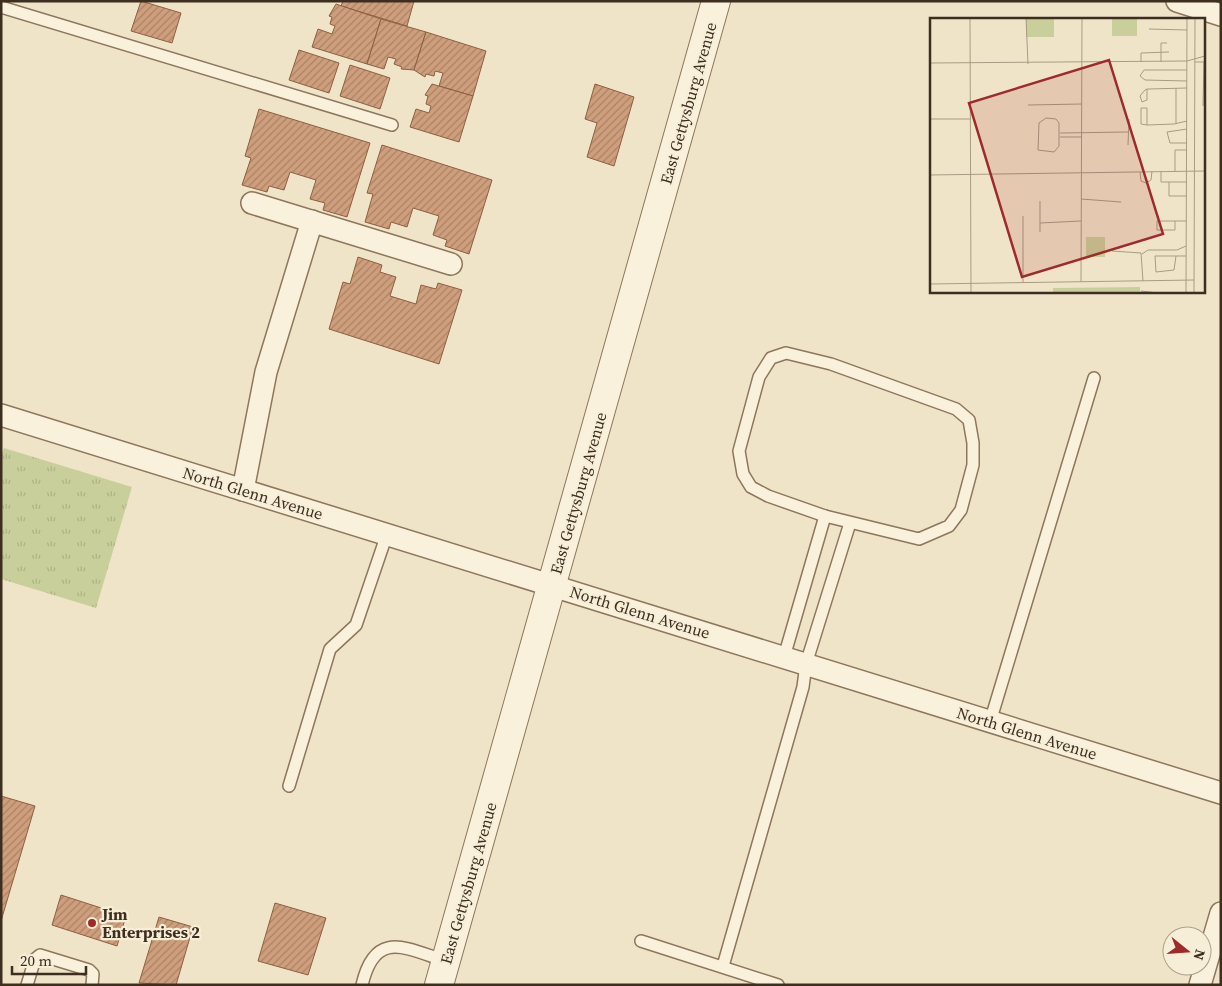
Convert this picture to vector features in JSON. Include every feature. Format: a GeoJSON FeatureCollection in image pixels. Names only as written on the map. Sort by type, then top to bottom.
{"type":"FeatureCollection","features":[{"type":"Feature","properties":{"kind":"street","name":"East Gettysburg Avenue"},"geometry":{"type":"LineString","coordinates":[[442,973],[716,1]]}},
{"type":"Feature","properties":{"kind":"street"},"geometry":{"type":"LineString","coordinates":[[1176,1],[1221,15]]}},
{"type":"Feature","properties":{"kind":"street"},"geometry":{"type":"LineString","coordinates":[[252,203],[451,264]]}},
{"type":"Feature","properties":{"kind":"street"},"geometry":{"type":"LineString","coordinates":[[243,490],[266,372],[312,221]]}},
{"type":"Feature","properties":{"kind":"street","name":"North Glenn Avenue"},"geometry":{"type":"LineString","coordinates":[[1,415],[1221,793]]}},
{"type":"Feature","properties":{"kind":"street"},"geometry":{"type":"LineString","coordinates":[[1200,985],[1221,913]]}},
{"type":"Feature","properties":{"kind":"lane"},"geometry":{"type":"LineString","coordinates":[[1,7],[392,125]]}},
{"type":"Feature","properties":{"kind":"lane"},"geometry":{"type":"LineString","coordinates":[[786,353],[831,364],[956,409],[969,420],[973,443],[973,465],[961,510],[949,526],[919,540],[825,516],[760,492],[751,487],[743,474],[739,451],[759,377],[771,358],[786,353]]}},
{"type":"Feature","properties":{"kind":"lane"},"geometry":{"type":"LineString","coordinates":[[990,722],[1094,378]]}},
{"type":"Feature","properties":{"kind":"lane"},"geometry":{"type":"LineString","coordinates":[[784,657],[825,516]]}},
{"type":"Feature","properties":{"kind":"lane"},"geometry":{"type":"LineString","coordinates":[[723,966],[803,687],[806,664],[850,523]]}},
{"type":"Feature","properties":{"kind":"lane"},"geometry":{"type":"LineString","coordinates":[[289,786],[330,649],[356,625],[387,534]]}},
{"type":"Feature","properties":{"kind":"lane"},"geometry":{"type":"LineString","coordinates":[[642,941],[778,985]]}},
{"type":"Feature","properties":{"kind":"lane"},"geometry":{"type":"LineString","coordinates":[[362,985],[373,955],[382,948],[402,947],[442,973]]}},
{"type":"Feature","properties":{"kind":"lane"},"geometry":{"type":"LineString","coordinates":[[27,985],[35,959],[40,955],[89,970],[93,974],[92,985]]}},
{"type":"Feature","properties":{"kind":"green space"},"geometry":{"type":"Polygon","coordinates":[[[4,448],[132,487],[96,608],[1,579],[1,456],[4,448]]]}},
{"type":"Feature","properties":{"kind":"building"},"geometry":{"type":"Polygon","coordinates":[[[141,1],[181,13],[172,43],[131,31],[141,1]]]}},
{"type":"Feature","properties":{"kind":"building"},"geometry":{"type":"Polygon","coordinates":[[[343,1],[414,1],[407,26],[341,6],[343,1]]]}},
{"type":"Feature","properties":{"kind":"building"},"geometry":{"type":"Polygon","coordinates":[[[336,4],[381,19],[367,64],[312,47],[318,29],[332,34],[335,26],[330,24],[332,17],[329,16],[336,4]]]}},
{"type":"Feature","properties":{"kind":"building"},"geometry":{"type":"Polygon","coordinates":[[[381,19],[426,32],[414,70],[401,69],[402,67],[394,64],[396,59],[388,57],[384,69],[367,64],[381,19]]]}},
{"type":"Feature","properties":{"kind":"building"},"geometry":{"type":"Polygon","coordinates":[[[426,32],[486,51],[473,96],[439,86],[443,73],[435,71],[434,76],[426,74],[425,77],[414,70],[426,32]]]}},
{"type":"Feature","properties":{"kind":"building"},"geometry":{"type":"Polygon","coordinates":[[[299,50],[339,63],[329,93],[289,80],[299,50]]]}},
{"type":"Feature","properties":{"kind":"building"},"geometry":{"type":"Polygon","coordinates":[[[350,65],[390,78],[380,109],[340,96],[350,65]]]}},
{"type":"Feature","properties":{"kind":"building"},"geometry":{"type":"Polygon","coordinates":[[[432,84],[473,96],[459,142],[410,127],[416,109],[429,113],[431,106],[426,104],[428,96],[425,95],[432,84]]]}},
{"type":"Feature","properties":{"kind":"building"},"geometry":{"type":"Polygon","coordinates":[[[595,84],[634,97],[614,166],[587,157],[597,123],[585,119],[595,84]]]}},
{"type":"Feature","properties":{"kind":"building"},"geometry":{"type":"Polygon","coordinates":[[[259,109],[370,143],[347,217],[323,210],[325,203],[310,199],[316,180],[290,172],[284,190],[269,186],[267,192],[242,185],[251,158],[245,156],[259,109]]]}},
{"type":"Feature","properties":{"kind":"building"},"geometry":{"type":"Polygon","coordinates":[[[382,145],[492,180],[469,254],[445,246],[447,240],[433,235],[439,216],[413,208],[407,227],[391,222],[389,229],[365,222],[373,194],[367,193],[382,145]]]}},
{"type":"Feature","properties":{"kind":"building"},"geometry":{"type":"Polygon","coordinates":[[[358,257],[382,265],[380,272],[396,277],[390,296],[416,304],[421,285],[436,289],[438,283],[462,290],[439,364],[329,329],[343,282],[350,284],[358,257]]]}},
{"type":"Feature","properties":{"kind":"building"},"geometry":{"type":"Polygon","coordinates":[[[1,796],[35,806],[1,921],[1,796]]]}},
{"type":"Feature","properties":{"kind":"building"},"geometry":{"type":"Polygon","coordinates":[[[61,895],[126,916],[117,946],[52,925],[61,895]]]}},
{"type":"Feature","properties":{"kind":"building"},"geometry":{"type":"Polygon","coordinates":[[[275,903],[326,918],[308,975],[258,961],[275,903]]]}},
{"type":"Feature","properties":{"kind":"building"},"geometry":{"type":"Polygon","coordinates":[[[159,917],[193,927],[176,985],[139,983],[159,917]]]}},
{"type":"Feature","properties":{"kind":"place","name":"Jim Enterprises 2"},"geometry":{"type":"Point","coordinates":[92,923]}}]}
